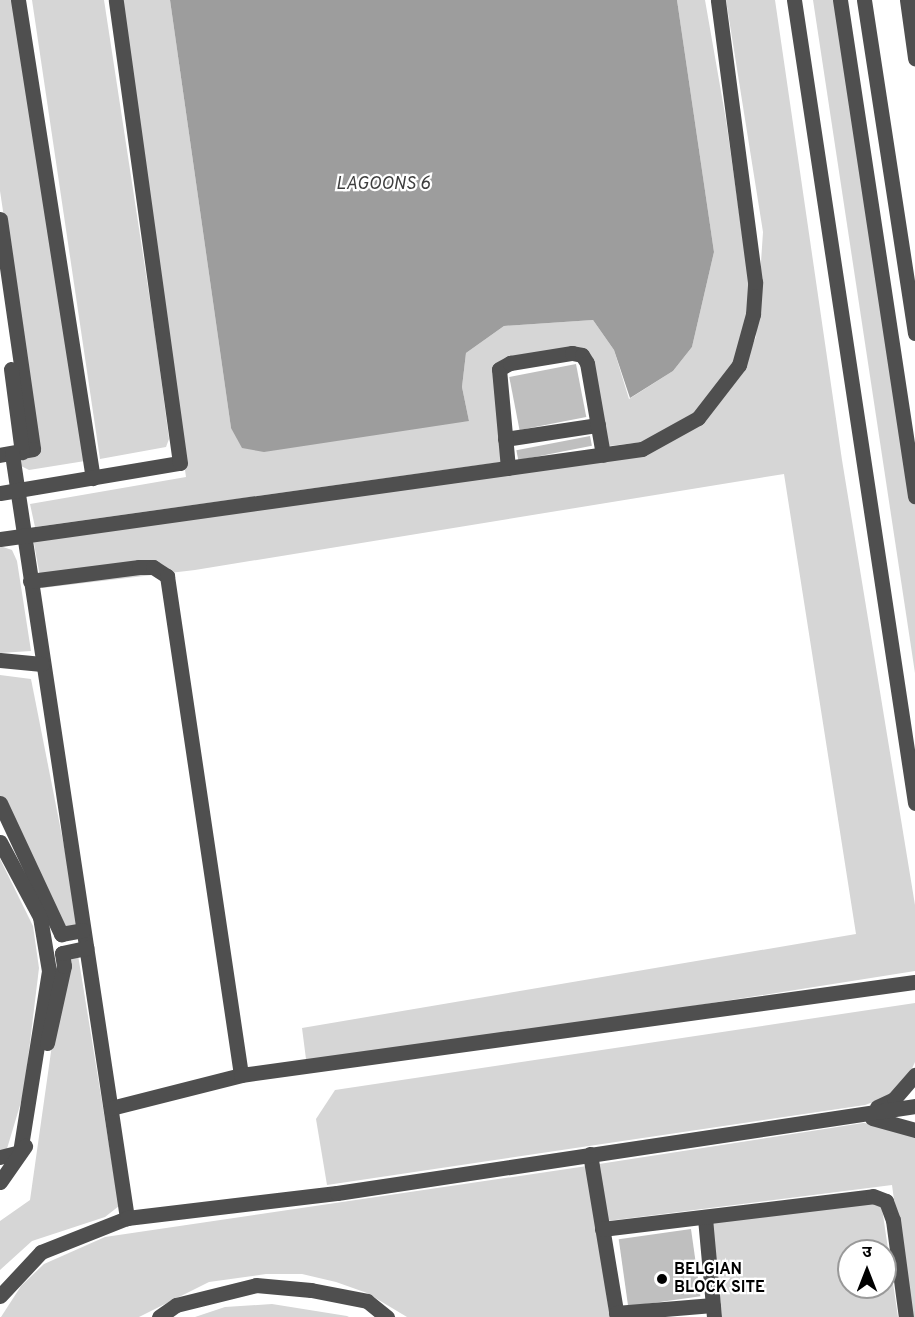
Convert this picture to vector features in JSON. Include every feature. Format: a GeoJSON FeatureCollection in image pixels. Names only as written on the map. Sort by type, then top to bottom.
{"type":"FeatureCollection","features":[{"type":"Feature","properties":{"kind":"street"},"geometry":{"type":"LineString","coordinates":[[18,0],[93,478]]}},
{"type":"Feature","properties":{"kind":"street"},"geometry":{"type":"LineString","coordinates":[[0,493],[180,463],[116,0]]}},
{"type":"Feature","properties":{"kind":"street"},"geometry":{"type":"LineString","coordinates":[[0,539],[642,449],[698,418],[739,365],[753,314],[755,282],[732,89],[718,0]]}},
{"type":"Feature","properties":{"kind":"street"},"geometry":{"type":"LineString","coordinates":[[794,0],[915,803]]}},
{"type":"Feature","properties":{"kind":"street"},"geometry":{"type":"LineString","coordinates":[[840,0],[915,496]]}},
{"type":"Feature","properties":{"kind":"street"},"geometry":{"type":"LineString","coordinates":[[864,0],[915,333]]}},
{"type":"Feature","properties":{"kind":"street"},"geometry":{"type":"LineString","coordinates":[[907,0],[915,58]]}},
{"type":"Feature","properties":{"kind":"street"},"geometry":{"type":"LineString","coordinates":[[0,219],[33,449],[7,452]]}},
{"type":"Feature","properties":{"kind":"street"},"geometry":{"type":"LineString","coordinates":[[508,468],[499,369],[510,363],[572,353],[582,355],[587,363],[603,454]]}},
{"type":"Feature","properties":{"kind":"street"},"geometry":{"type":"LineString","coordinates":[[11,369],[7,452],[18,491],[25,534],[42,664],[127,1218]]}},
{"type":"Feature","properties":{"kind":"street"},"geometry":{"type":"LineString","coordinates":[[505,440],[598,425]]}},
{"type":"Feature","properties":{"kind":"street"},"geometry":{"type":"LineString","coordinates":[[30,581],[139,567],[153,567],[167,576],[241,1075]]}},
{"type":"Feature","properties":{"kind":"street"},"geometry":{"type":"LineString","coordinates":[[0,660],[42,664]]}},
{"type":"Feature","properties":{"kind":"street"},"geometry":{"type":"LineString","coordinates":[[0,803],[62,934],[83,930]]}},
{"type":"Feature","properties":{"kind":"street"},"geometry":{"type":"LineString","coordinates":[[0,842],[40,916],[49,971],[20,1152],[0,1157]]}},
{"type":"Feature","properties":{"kind":"street"},"geometry":{"type":"LineString","coordinates":[[0,1182],[23,1155],[64,966],[62,953],[86,948]]}},
{"type":"Feature","properties":{"kind":"street"},"geometry":{"type":"LineString","coordinates":[[111,1108],[241,1075],[915,982]]}},
{"type":"Feature","properties":{"kind":"street"},"geometry":{"type":"LineString","coordinates":[[858,1116],[894,1099],[915,1075]]}},
{"type":"Feature","properties":{"kind":"street"},"geometry":{"type":"LineString","coordinates":[[0,1296],[41,1251],[127,1218],[337,1193],[915,1106]]}},
{"type":"Feature","properties":{"kind":"street"},"geometry":{"type":"LineString","coordinates":[[858,1116],[896,1121],[915,1130]]}},
{"type":"Feature","properties":{"kind":"street"},"geometry":{"type":"LineString","coordinates":[[590,1154],[616,1315],[714,1311],[705,1218]]}},
{"type":"Feature","properties":{"kind":"street"},"geometry":{"type":"LineString","coordinates":[[602,1229],[873,1196],[886,1200],[906,1317]]}},
{"type":"Feature","properties":{"kind":"street"},"geometry":{"type":"LineString","coordinates":[[159,1317],[176,1305],[256,1285],[311,1290],[367,1302],[387,1317]]}},
{"type":"Feature","properties":{"kind":"shaded area"},"geometry":{"type":"Polygon","coordinates":[[[0,0],[12,0],[85,461],[29,470],[17,464],[12,271],[0,191],[0,0]]]}},
{"type":"Feature","properties":{"kind":"shaded area"},"geometry":{"type":"Polygon","coordinates":[[[32,0],[104,0],[155,333],[169,439],[166,447],[100,459],[32,0]]]}},
{"type":"Feature","properties":{"kind":"shaded area"},"geometry":{"type":"Polygon","coordinates":[[[120,0],[170,0],[231,428],[469,421],[462,387],[466,353],[504,326],[593,320],[614,350],[629,399],[673,371],[692,347],[714,252],[677,0],[705,0],[726,120],[751,297],[737,359],[704,407],[643,442],[609,446],[588,357],[501,365],[501,462],[35,527],[30,504],[186,477],[120,0]]]}},
{"type":"Feature","properties":{"kind":"shaded area"},"geometry":{"type":"Polygon","coordinates":[[[726,0],[775,0],[842,460],[915,905],[915,971],[307,1067],[302,1028],[856,934],[784,474],[195,570],[42,588],[33,538],[605,458],[703,422],[744,363],[756,337],[763,232],[726,0]]]}},
{"type":"Feature","properties":{"kind":"shaded area"},"geometry":{"type":"Polygon","coordinates":[[[813,0],[838,0],[915,504],[915,673],[813,0]]]}},
{"type":"Feature","properties":{"kind":"shaded area"},"geometry":{"type":"Polygon","coordinates":[[[0,546],[12,550],[17,561],[31,651],[0,653],[0,546]]]}},
{"type":"Feature","properties":{"kind":"shaded area"},"geometry":{"type":"Polygon","coordinates":[[[0,675],[31,679],[80,927],[63,931],[0,797],[0,675]]]}},
{"type":"Feature","properties":{"kind":"shaded area"},"geometry":{"type":"Polygon","coordinates":[[[0,859],[33,926],[39,968],[24,1092],[6,1152],[0,1152],[0,859]]]}},
{"type":"Feature","properties":{"kind":"shaded area"},"geometry":{"type":"Polygon","coordinates":[[[65,953],[78,955],[119,1206],[105,1217],[32,1241],[0,1270],[0,1221],[30,1200],[65,953]]]}},
{"type":"Feature","properties":{"kind":"shaded area"},"geometry":{"type":"Polygon","coordinates":[[[915,1003],[915,1062],[909,1075],[887,1097],[865,1105],[327,1185],[316,1119],[335,1090],[915,1003]]]}},
{"type":"Feature","properties":{"kind":"shaded area"},"geometry":{"type":"Polygon","coordinates":[[[863,1123],[881,1124],[915,1137],[915,1317],[910,1317],[892,1185],[607,1221],[599,1164],[863,1123]]]}},
{"type":"Feature","properties":{"kind":"shaded area"},"geometry":{"type":"Polygon","coordinates":[[[587,1166],[610,1317],[407,1317],[367,1293],[336,1282],[302,1274],[266,1274],[209,1282],[139,1317],[1,1317],[21,1286],[44,1264],[105,1237],[587,1166]]]}},
{"type":"Feature","properties":{"kind":"shaded area"},"geometry":{"type":"Polygon","coordinates":[[[872,1201],[882,1208],[887,1239],[837,1239],[837,1299],[895,1299],[898,1317],[722,1317],[712,1222],[872,1201]]]}},
{"type":"Feature","properties":{"kind":"shaded area"},"geometry":{"type":"Polygon","coordinates":[[[272,1304],[349,1317],[195,1317],[225,1307],[272,1304]]]}},
{"type":"Feature","properties":{"kind":"water","name":"LAGOONS 6"},"geometry":{"type":"Polygon","coordinates":[[[170,0],[677,0],[714,252],[692,347],[673,371],[630,398],[614,350],[593,320],[504,326],[466,353],[462,387],[469,421],[264,452],[242,448],[231,428],[170,0]]]}},
{"type":"Feature","properties":{"kind":"building"},"geometry":{"type":"Polygon","coordinates":[[[576,364],[586,417],[520,430],[509,377],[576,364]]]}},
{"type":"Feature","properties":{"kind":"building"},"geometry":{"type":"Polygon","coordinates":[[[590,436],[592,446],[518,460],[516,450],[590,436]]]}},
{"type":"Feature","properties":{"kind":"building","name":"BELGIAN BLOCK SITE"},"geometry":{"type":"Polygon","coordinates":[[[691,1229],[700,1296],[628,1306],[619,1239],[691,1229]]]}},
{"type":"Feature","properties":{"kind":"place","name":"BELGIAN BLOCK SITE"},"geometry":{"type":"Point","coordinates":[662,1279]}}]}
